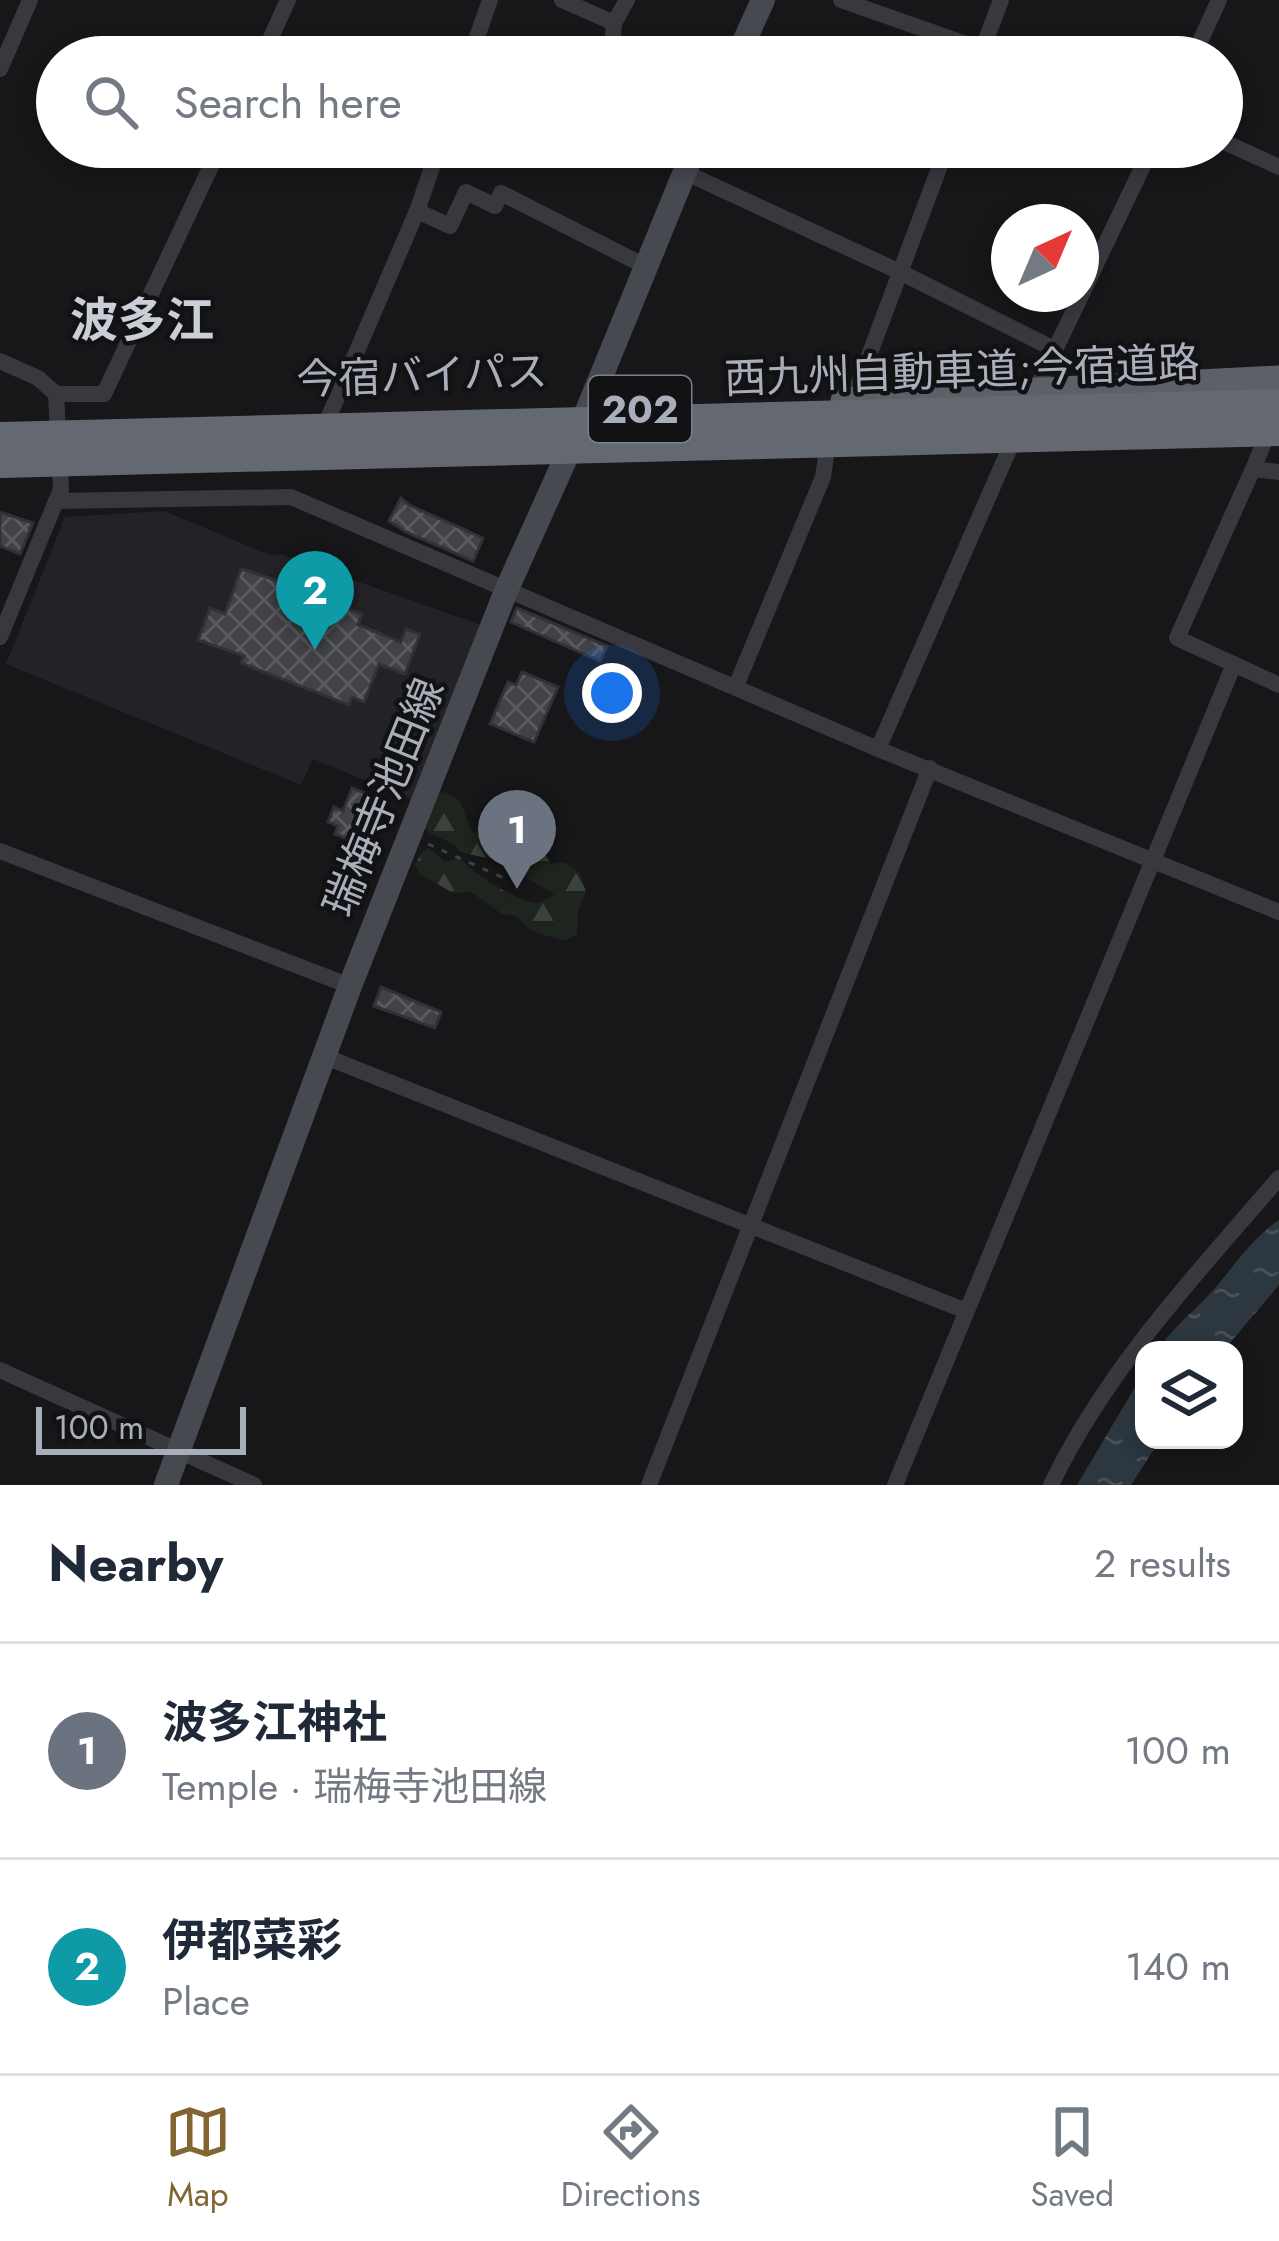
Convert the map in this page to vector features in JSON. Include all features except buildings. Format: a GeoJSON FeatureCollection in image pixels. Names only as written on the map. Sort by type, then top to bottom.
{"type":"FeatureCollection","features":[{"type":"Feature","properties":{"kind":"highway","name":"今宿バイパス"},"geometry":{"type":"LineString","coordinates":[[0,432],[852,401],[1279,379]]}},
{"type":"Feature","properties":{"kind":"highway","name":"西九州自動車道;今宿道路"},"geometry":{"type":"LineString","coordinates":[[0,432],[1279,406]]}},
{"type":"Feature","properties":{"kind":"highway","name":"今宿バイパス"},"geometry":{"type":"LineString","coordinates":[[0,474],[59,488],[567,458],[1274,437]]}},
{"type":"Feature","properties":{"kind":"highway","name":"西九州自動車道;今宿道路"},"geometry":{"type":"LineString","coordinates":[[0,464],[1274,437]]}},
{"type":"Feature","properties":{"kind":"main road"},"geometry":{"type":"LineString","coordinates":[[747,36],[763,0]]}},
{"type":"Feature","properties":{"kind":"main road","name":"瑞梅寺池田線"},"geometry":{"type":"LineString","coordinates":[[166,1485],[350,986],[506,591],[587,411],[686,168]]}},
{"type":"Feature","properties":{"kind":"street"},"geometry":{"type":"LineString","coordinates":[[0,69],[30,0]]}},
{"type":"Feature","properties":{"kind":"street"},"geometry":{"type":"LineString","coordinates":[[272,36],[288,0]]}},
{"type":"Feature","properties":{"kind":"street"},"geometry":{"type":"LineString","coordinates":[[477,36],[490,0]]}},
{"type":"Feature","properties":{"kind":"street"},"geometry":{"type":"LineString","coordinates":[[562,0],[614,23]]}},
{"type":"Feature","properties":{"kind":"street"},"geometry":{"type":"LineString","coordinates":[[613,36],[614,23],[627,0]]}},
{"type":"Feature","properties":{"kind":"street"},"geometry":{"type":"LineString","coordinates":[[841,0],[936,36]]}},
{"type":"Feature","properties":{"kind":"street"},"geometry":{"type":"LineString","coordinates":[[987,36],[1001,0]]}},
{"type":"Feature","properties":{"kind":"street"},"geometry":{"type":"LineString","coordinates":[[1203,36],[1219,0]]}},
{"type":"Feature","properties":{"kind":"street"},"geometry":{"type":"LineString","coordinates":[[1243,151],[1279,167]]}},
{"type":"Feature","properties":{"kind":"street"},"geometry":{"type":"LineString","coordinates":[[0,361],[38,378],[56,394],[104,394],[210,168]]}},
{"type":"Feature","properties":{"kind":"street"},"geometry":{"type":"LineString","coordinates":[[327,421],[432,168]]}},
{"type":"Feature","properties":{"kind":"street"},"geometry":{"type":"LineString","coordinates":[[852,401],[938,168]]}},
{"type":"Feature","properties":{"kind":"street"},"geometry":{"type":"LineString","coordinates":[[878,749],[1011,445],[1142,168]]}},
{"type":"Feature","properties":{"kind":"street"},"geometry":{"type":"LineString","coordinates":[[684,172],[1056,350]]}},
{"type":"Feature","properties":{"kind":"street"},"geometry":{"type":"LineString","coordinates":[[417,211],[450,226],[466,192],[495,206],[501,193],[646,267]]}},
{"type":"Feature","properties":{"kind":"street"},"geometry":{"type":"LineString","coordinates":[[0,638],[59,488],[56,394]]}},
{"type":"Feature","properties":{"kind":"street"},"geometry":{"type":"LineString","coordinates":[[1279,406],[1274,437],[1252,469],[1177,638],[1279,685]]}},
{"type":"Feature","properties":{"kind":"street"},"geometry":{"type":"LineString","coordinates":[[736,686],[823,477],[827,449]]}},
{"type":"Feature","properties":{"kind":"street"},"geometry":{"type":"LineString","coordinates":[[1252,469],[1279,472]]}},
{"type":"Feature","properties":{"kind":"street"},"geometry":{"type":"LineString","coordinates":[[59,488],[291,497],[878,749],[1279,912]]}},
{"type":"Feature","properties":{"kind":"street"},"geometry":{"type":"LineString","coordinates":[[895,1485],[1234,664]]}},
{"type":"Feature","properties":{"kind":"street"},"geometry":{"type":"LineString","coordinates":[[649,1485],[930,768]]}},
{"type":"Feature","properties":{"kind":"street"},"geometry":{"type":"LineString","coordinates":[[0,851],[350,986]]}},
{"type":"Feature","properties":{"kind":"street"},"geometry":{"type":"LineString","coordinates":[[326,1057],[966,1311]]}},
{"type":"Feature","properties":{"kind":"street"},"geometry":{"type":"LineString","coordinates":[[1051,1485],[1153,1324],[1279,1178]]}},
{"type":"Feature","properties":{"kind":"street"},"geometry":{"type":"LineString","coordinates":[[0,1370],[254,1485]]}},
{"type":"Feature","properties":{"kind":"path"},"geometry":{"type":"LineString","coordinates":[[421,840],[506,880]]}},
{"type":"Feature","properties":{"kind":"shaded area"},"geometry":{"type":"Polygon","coordinates":[[[164,511],[270,555],[280,554],[481,625],[411,799],[313,759],[301,785],[6,664],[65,517],[164,511]]]}},
{"type":"Feature","properties":{"kind":"green space"},"geometry":{"type":"Polygon","coordinates":[[[444,792],[460,801],[472,833],[492,828],[512,846],[530,842],[551,864],[564,862],[580,873],[586,892],[578,910],[577,934],[564,941],[532,931],[516,916],[502,914],[471,892],[453,893],[420,874],[415,865],[429,848],[445,862],[460,858],[485,879],[529,902],[540,903],[555,894],[496,860],[460,852],[427,831],[423,826],[434,794],[444,792]]]}},
{"type":"Feature","properties":{"kind":"water"},"geometry":{"type":"Polygon","coordinates":[[[1279,1220],[1279,1285],[1232,1341],[1165,1341],[1249,1247],[1279,1220]]]}},
{"type":"Feature","properties":{"kind":"water"},"geometry":{"type":"Polygon","coordinates":[[[1135,1387],[1135,1449],[1154,1449],[1131,1485],[1077,1485],[1135,1387]]]}},
{"type":"Feature","properties":{"kind":"place","name":"伊都菜彩"},"geometry":{"type":"Point","coordinates":[315,650]}},
{"type":"Feature","properties":{"kind":"place","name":"波多江神社"},"geometry":{"type":"Point","coordinates":[517,889]}},
{"type":"Feature","properties":{"kind":"district","name":"波多江"},"geometry":{"type":"Point","coordinates":[142,320]}}]}
